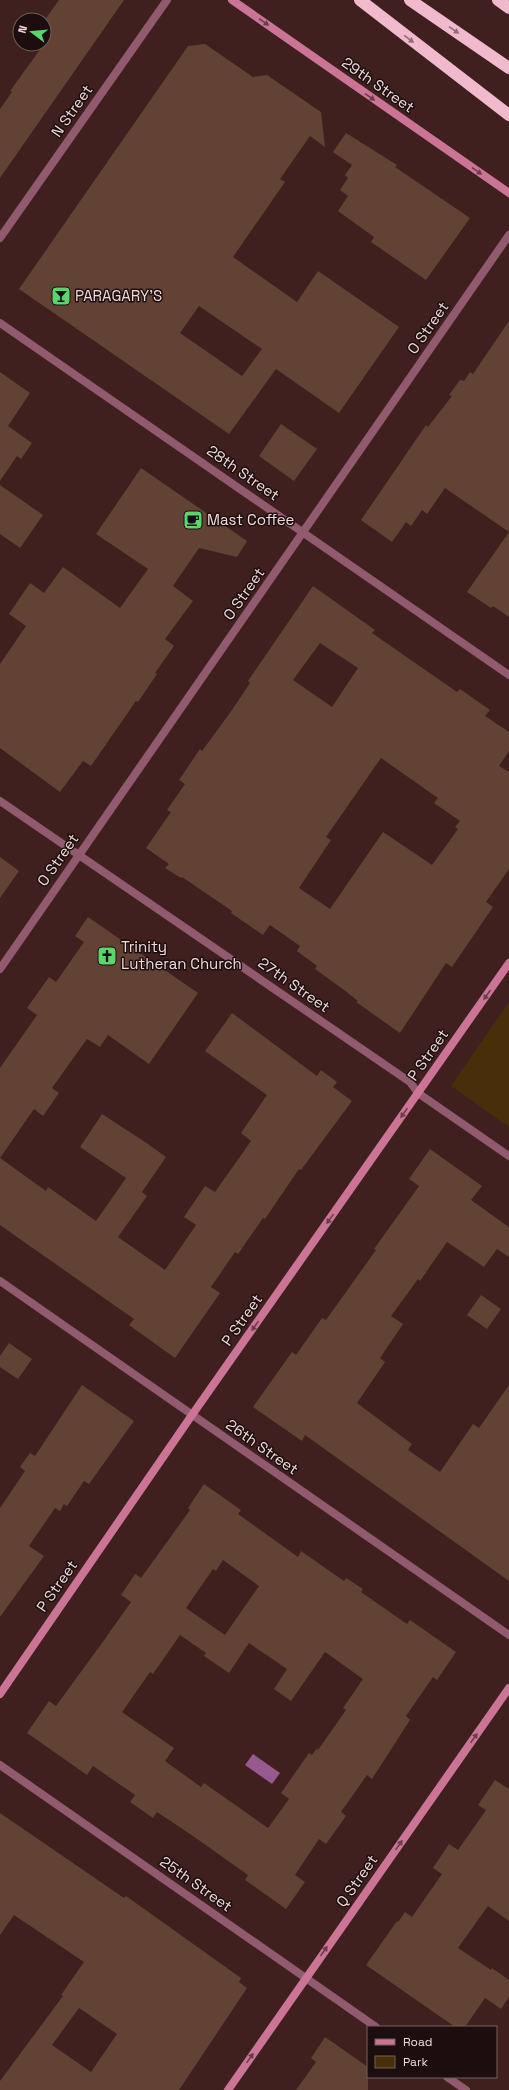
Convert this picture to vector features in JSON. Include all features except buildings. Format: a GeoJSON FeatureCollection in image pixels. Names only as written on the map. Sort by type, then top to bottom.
{"type":"FeatureCollection","features":[{"type":"Feature","properties":{"kind":"highway"},"geometry":{"type":"LineString","coordinates":[[360,0],[509,115]]}},
{"type":"Feature","properties":{"kind":"highway"},"geometry":{"type":"LineString","coordinates":[[410,0],[509,68]]}},
{"type":"Feature","properties":{"kind":"highway"},"geometry":{"type":"LineString","coordinates":[[498,0],[509,8]]}},
{"type":"Feature","properties":{"kind":"main road","name":"29th Street"},"geometry":{"type":"LineString","coordinates":[[232,0],[509,193]]}},
{"type":"Feature","properties":{"kind":"main road","name":"P Street"},"geometry":{"type":"LineString","coordinates":[[0,1694],[192,1415],[509,963]]}},
{"type":"Feature","properties":{"kind":"main road","name":"Q Street"},"geometry":{"type":"LineString","coordinates":[[228,2090],[509,1688]]}},
{"type":"Feature","properties":{"kind":"street","name":"N Street"},"geometry":{"type":"LineString","coordinates":[[0,238],[167,0]]}},
{"type":"Feature","properties":{"kind":"street","name":"O Street"},"geometry":{"type":"LineString","coordinates":[[0,969],[304,533],[509,235]]}},
{"type":"Feature","properties":{"kind":"street","name":"28th Street"},"geometry":{"type":"LineString","coordinates":[[0,322],[509,675]]}},
{"type":"Feature","properties":{"kind":"street","name":"27th Street"},"geometry":{"type":"LineString","coordinates":[[0,801],[410,1082],[418,1093],[509,1156]]}},
{"type":"Feature","properties":{"kind":"street","name":"26th Street"},"geometry":{"type":"LineString","coordinates":[[0,1281],[509,1635]]}},
{"type":"Feature","properties":{"kind":"street","name":"25th Street"},"geometry":{"type":"LineString","coordinates":[[0,1764],[375,2026]]}},
{"type":"Feature","properties":{"kind":"street"},"geometry":{"type":"LineString","coordinates":[[448,2078],[466,2090]]}},
{"type":"Feature","properties":{"kind":"green space"},"geometry":{"type":"Polygon","coordinates":[[[509,1002],[509,1127],[451,1086],[509,1002]]]}},
{"type":"Feature","properties":{"kind":"shaded area"},"geometry":{"type":"Polygon","coordinates":[[[253,1754],[280,1773],[272,1784],[245,1765],[253,1754]]]}},
{"type":"Feature","properties":{"kind":"place","name":"PARAGARY’S"},"geometry":{"type":"Point","coordinates":[61,296]}},
{"type":"Feature","properties":{"kind":"place","name":"Mast Coffee"},"geometry":{"type":"Point","coordinates":[193,520]}},
{"type":"Feature","properties":{"kind":"place","name":"Trinity Lutheran Church"},"geometry":{"type":"Point","coordinates":[107,956]}}]}
